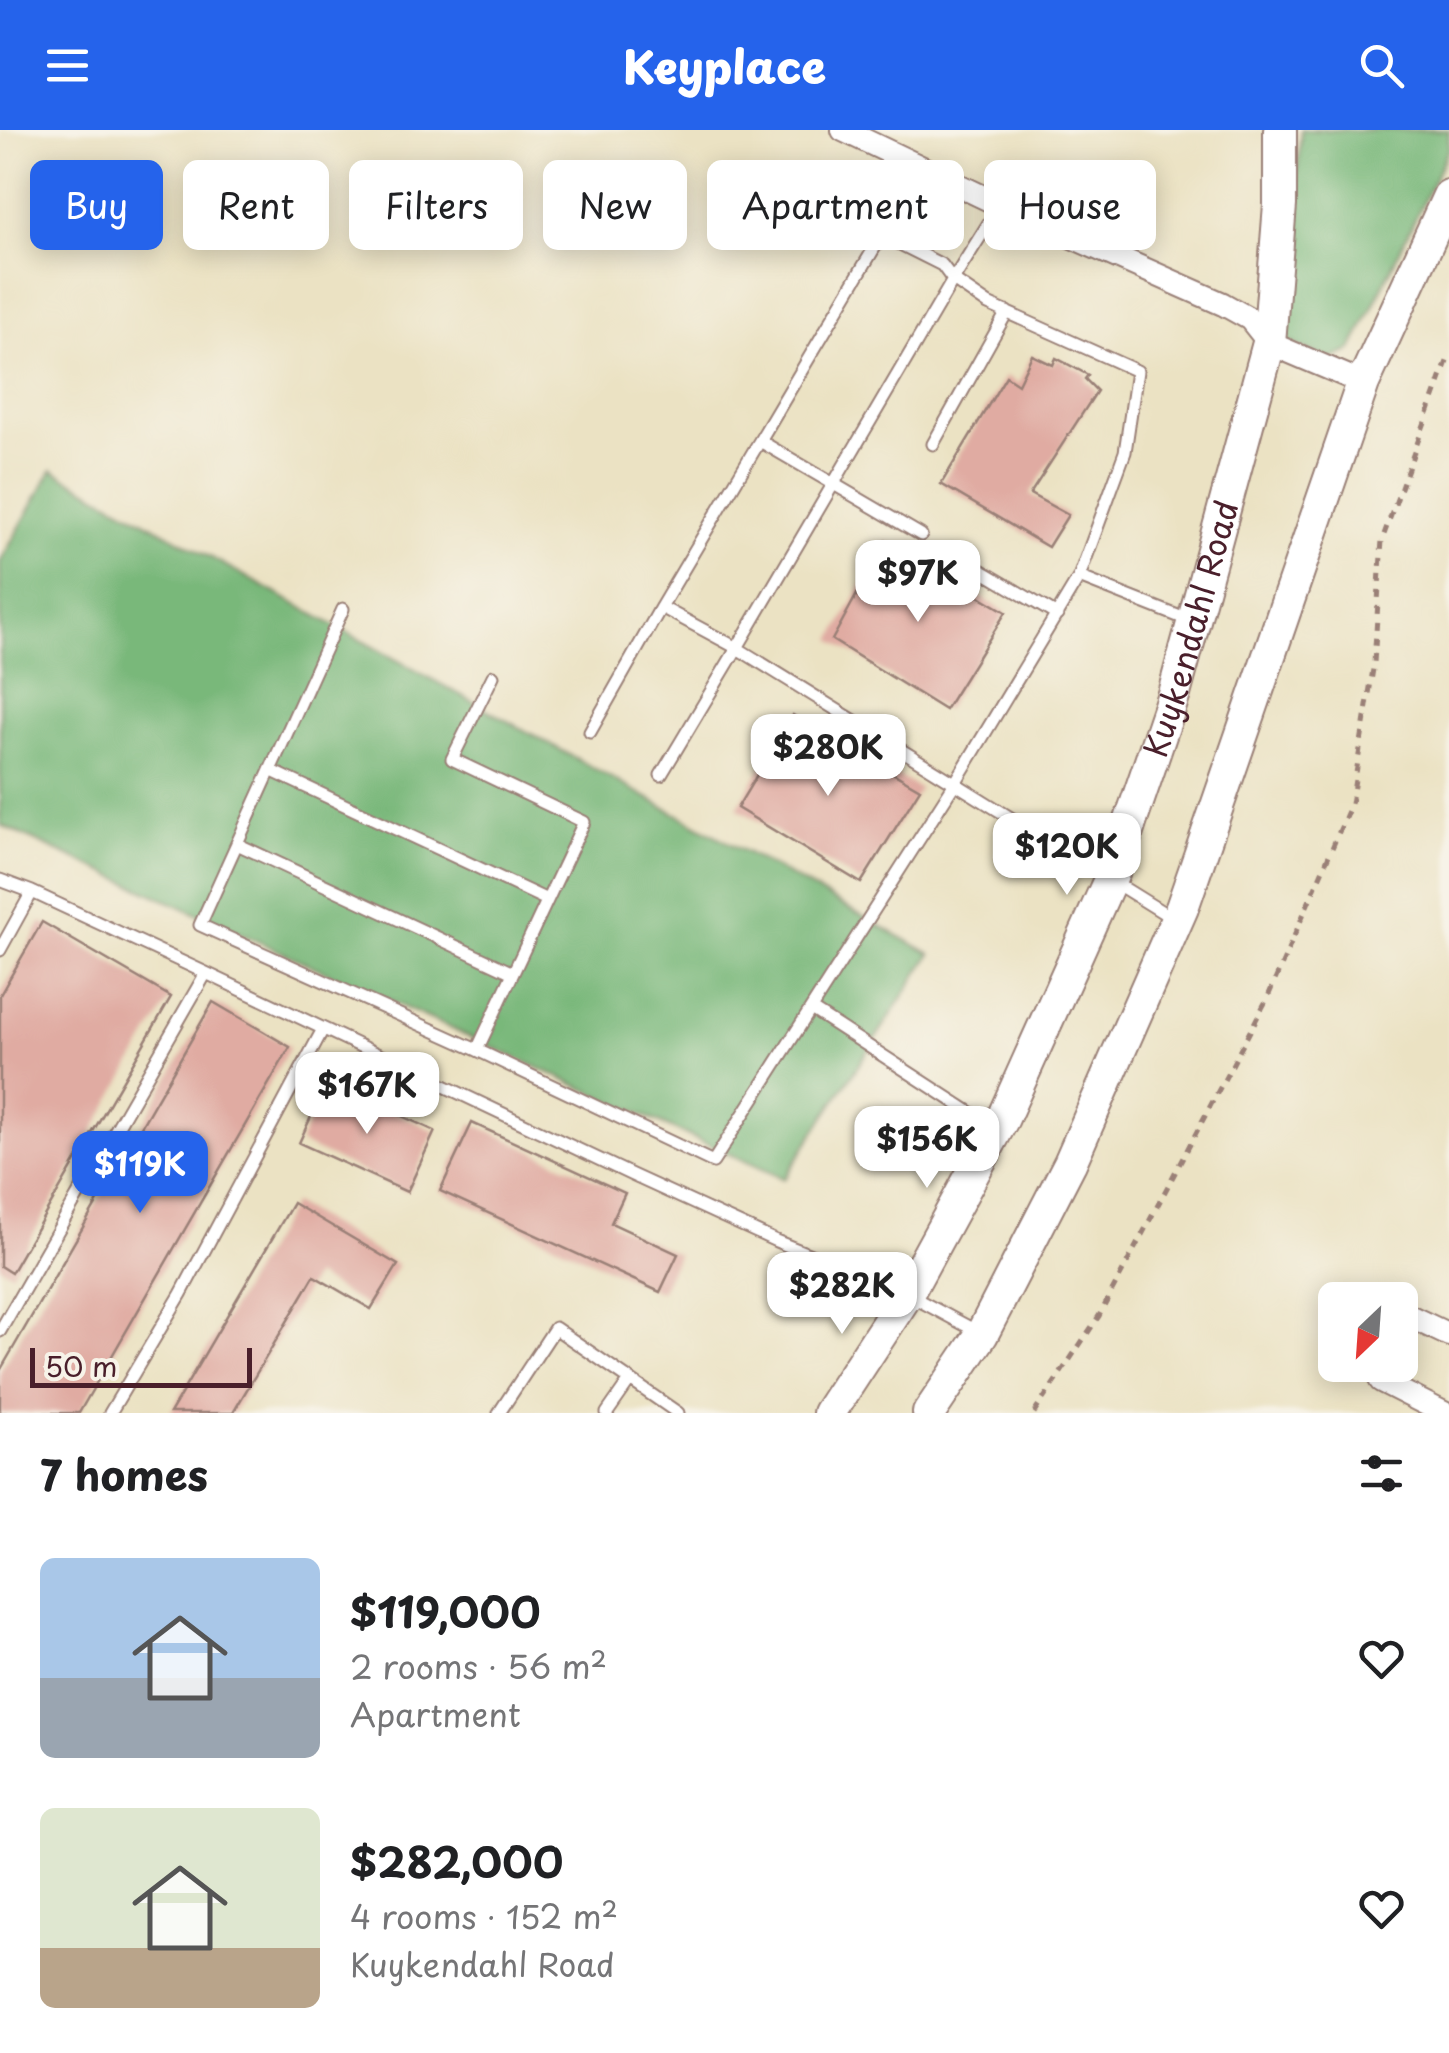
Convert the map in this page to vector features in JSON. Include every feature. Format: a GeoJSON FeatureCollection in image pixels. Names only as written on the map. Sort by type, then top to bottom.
{"type":"FeatureCollection","features":[{"type":"Feature","properties":{"kind":"main road","name":"Kuykendahl Road"},"geometry":{"type":"LineString","coordinates":[[829,1413],[907,1294],[996,1130],[1110,880],[1174,694],[1269,343],[1280,205],[1280,130]]}},
{"type":"Feature","properties":{"kind":"main road"},"geometry":{"type":"LineString","coordinates":[[929,1413],[982,1334],[1070,1163],[1176,920],[1363,383],[1449,196]]}},
{"type":"Feature","properties":{"kind":"street"},"geometry":{"type":"LineString","coordinates":[[843,130],[984,197]]}},
{"type":"Feature","properties":{"kind":"street"},"geometry":{"type":"LineString","coordinates":[[1101,250],[1223,304],[1250,319],[1269,343],[1363,383]]}},
{"type":"Feature","properties":{"kind":"street"},"geometry":{"type":"LineString","coordinates":[[1418,1320],[1449,1336]]}},
{"type":"Feature","properties":{"kind":"street"},"geometry":{"type":"LineString","coordinates":[[1381,1382],[1444,1413]]}},
{"type":"Feature","properties":{"kind":"lane"},"geometry":{"type":"LineString","coordinates":[[662,776],[984,231]]}},
{"type":"Feature","properties":{"kind":"lane"},"geometry":{"type":"LineString","coordinates":[[343,610],[200,924],[713,1162],[955,783],[1079,578],[1125,452],[1137,371],[988,304],[953,280],[942,265],[882,235],[590,732]]}},
{"type":"Feature","properties":{"kind":"lane"},"geometry":{"type":"LineString","coordinates":[[932,444],[1007,312]]}},
{"type":"Feature","properties":{"kind":"lane"},"geometry":{"type":"LineString","coordinates":[[760,441],[921,535]]}},
{"type":"Feature","properties":{"kind":"lane"},"geometry":{"type":"LineString","coordinates":[[965,562],[1057,614]]}},
{"type":"Feature","properties":{"kind":"lane"},"geometry":{"type":"LineString","coordinates":[[1079,578],[1192,622]]}},
{"type":"Feature","properties":{"kind":"lane"},"geometry":{"type":"LineString","coordinates":[[661,607],[737,648],[1176,920]]}},
{"type":"Feature","properties":{"kind":"lane"},"geometry":{"type":"LineString","coordinates":[[476,1050],[584,822],[452,759],[493,676]]}},
{"type":"Feature","properties":{"kind":"lane"},"geometry":{"type":"LineString","coordinates":[[270,770],[547,900]]}},
{"type":"Feature","properties":{"kind":"lane"},"geometry":{"type":"LineString","coordinates":[[237,844],[513,972]]}},
{"type":"Feature","properties":{"kind":"lane"},"geometry":{"type":"LineString","coordinates":[[0,880],[776,1241],[907,1294],[982,1334]]}},
{"type":"Feature","properties":{"kind":"lane"},"geometry":{"type":"LineString","coordinates":[[0,950],[32,892]]}},
{"type":"Feature","properties":{"kind":"lane"},"geometry":{"type":"LineString","coordinates":[[0,1331],[6,1307],[206,973]]}},
{"type":"Feature","properties":{"kind":"lane"},"geometry":{"type":"LineString","coordinates":[[811,1010],[996,1130]]}},
{"type":"Feature","properties":{"kind":"lane"},"geometry":{"type":"LineString","coordinates":[[110,1413],[181,1294],[324,1030]]}},
{"type":"Feature","properties":{"kind":"lane"},"geometry":{"type":"LineString","coordinates":[[499,1413],[554,1328],[678,1413]]}},
{"type":"Feature","properties":{"kind":"lane"},"geometry":{"type":"LineString","coordinates":[[607,1413],[630,1380]]}},
{"type":"Feature","properties":{"kind":"path"},"geometry":{"type":"LineString","coordinates":[[1034,1413],[1099,1316],[1267,999],[1351,804],[1374,663],[1382,540],[1449,356]]}},
{"type":"Feature","properties":{"kind":"green space"},"geometry":{"type":"Polygon","coordinates":[[[1301,130],[1449,130],[1449,148],[1352,350],[1330,360],[1288,342],[1283,325],[1301,130]]]}},
{"type":"Feature","properties":{"kind":"green space"},"geometry":{"type":"Polygon","coordinates":[[[52,470],[931,954],[784,1179],[0,825],[0,562],[52,470]]]}},
{"type":"Feature","properties":{"kind":"building"},"geometry":{"type":"Polygon","coordinates":[[[1032,355],[1053,365],[1056,358],[1088,375],[1085,379],[1097,391],[1030,494],[1068,515],[1048,547],[941,484],[1006,376],[1018,384],[1032,355]]]}},
{"type":"Feature","properties":{"kind":"building"},"geometry":{"type":"Polygon","coordinates":[[[886,541],[1006,612],[945,710],[832,640],[886,541]]]}},
{"type":"Feature","properties":{"kind":"building"},"geometry":{"type":"Polygon","coordinates":[[[793,715],[920,789],[861,883],[737,808],[793,715]]]}},
{"type":"Feature","properties":{"kind":"building"},"geometry":{"type":"Polygon","coordinates":[[[42,922],[171,997],[11,1273],[0,1266],[0,995],[42,922]]]}},
{"type":"Feature","properties":{"kind":"building"},"geometry":{"type":"Polygon","coordinates":[[[213,1002],[290,1047],[79,1413],[0,1413],[0,1371],[213,1002]]]}},
{"type":"Feature","properties":{"kind":"building"},"geometry":{"type":"Polygon","coordinates":[[[327,1082],[435,1131],[407,1192],[299,1143],[327,1082]]]}},
{"type":"Feature","properties":{"kind":"building"},"geometry":{"type":"Polygon","coordinates":[[[472,1123],[625,1193],[611,1223],[678,1254],[660,1292],[440,1191],[472,1123]]]}},
{"type":"Feature","properties":{"kind":"building"},"geometry":{"type":"Polygon","coordinates":[[[293,1203],[398,1265],[371,1309],[314,1276],[233,1413],[170,1413],[293,1203]]]}}]}
